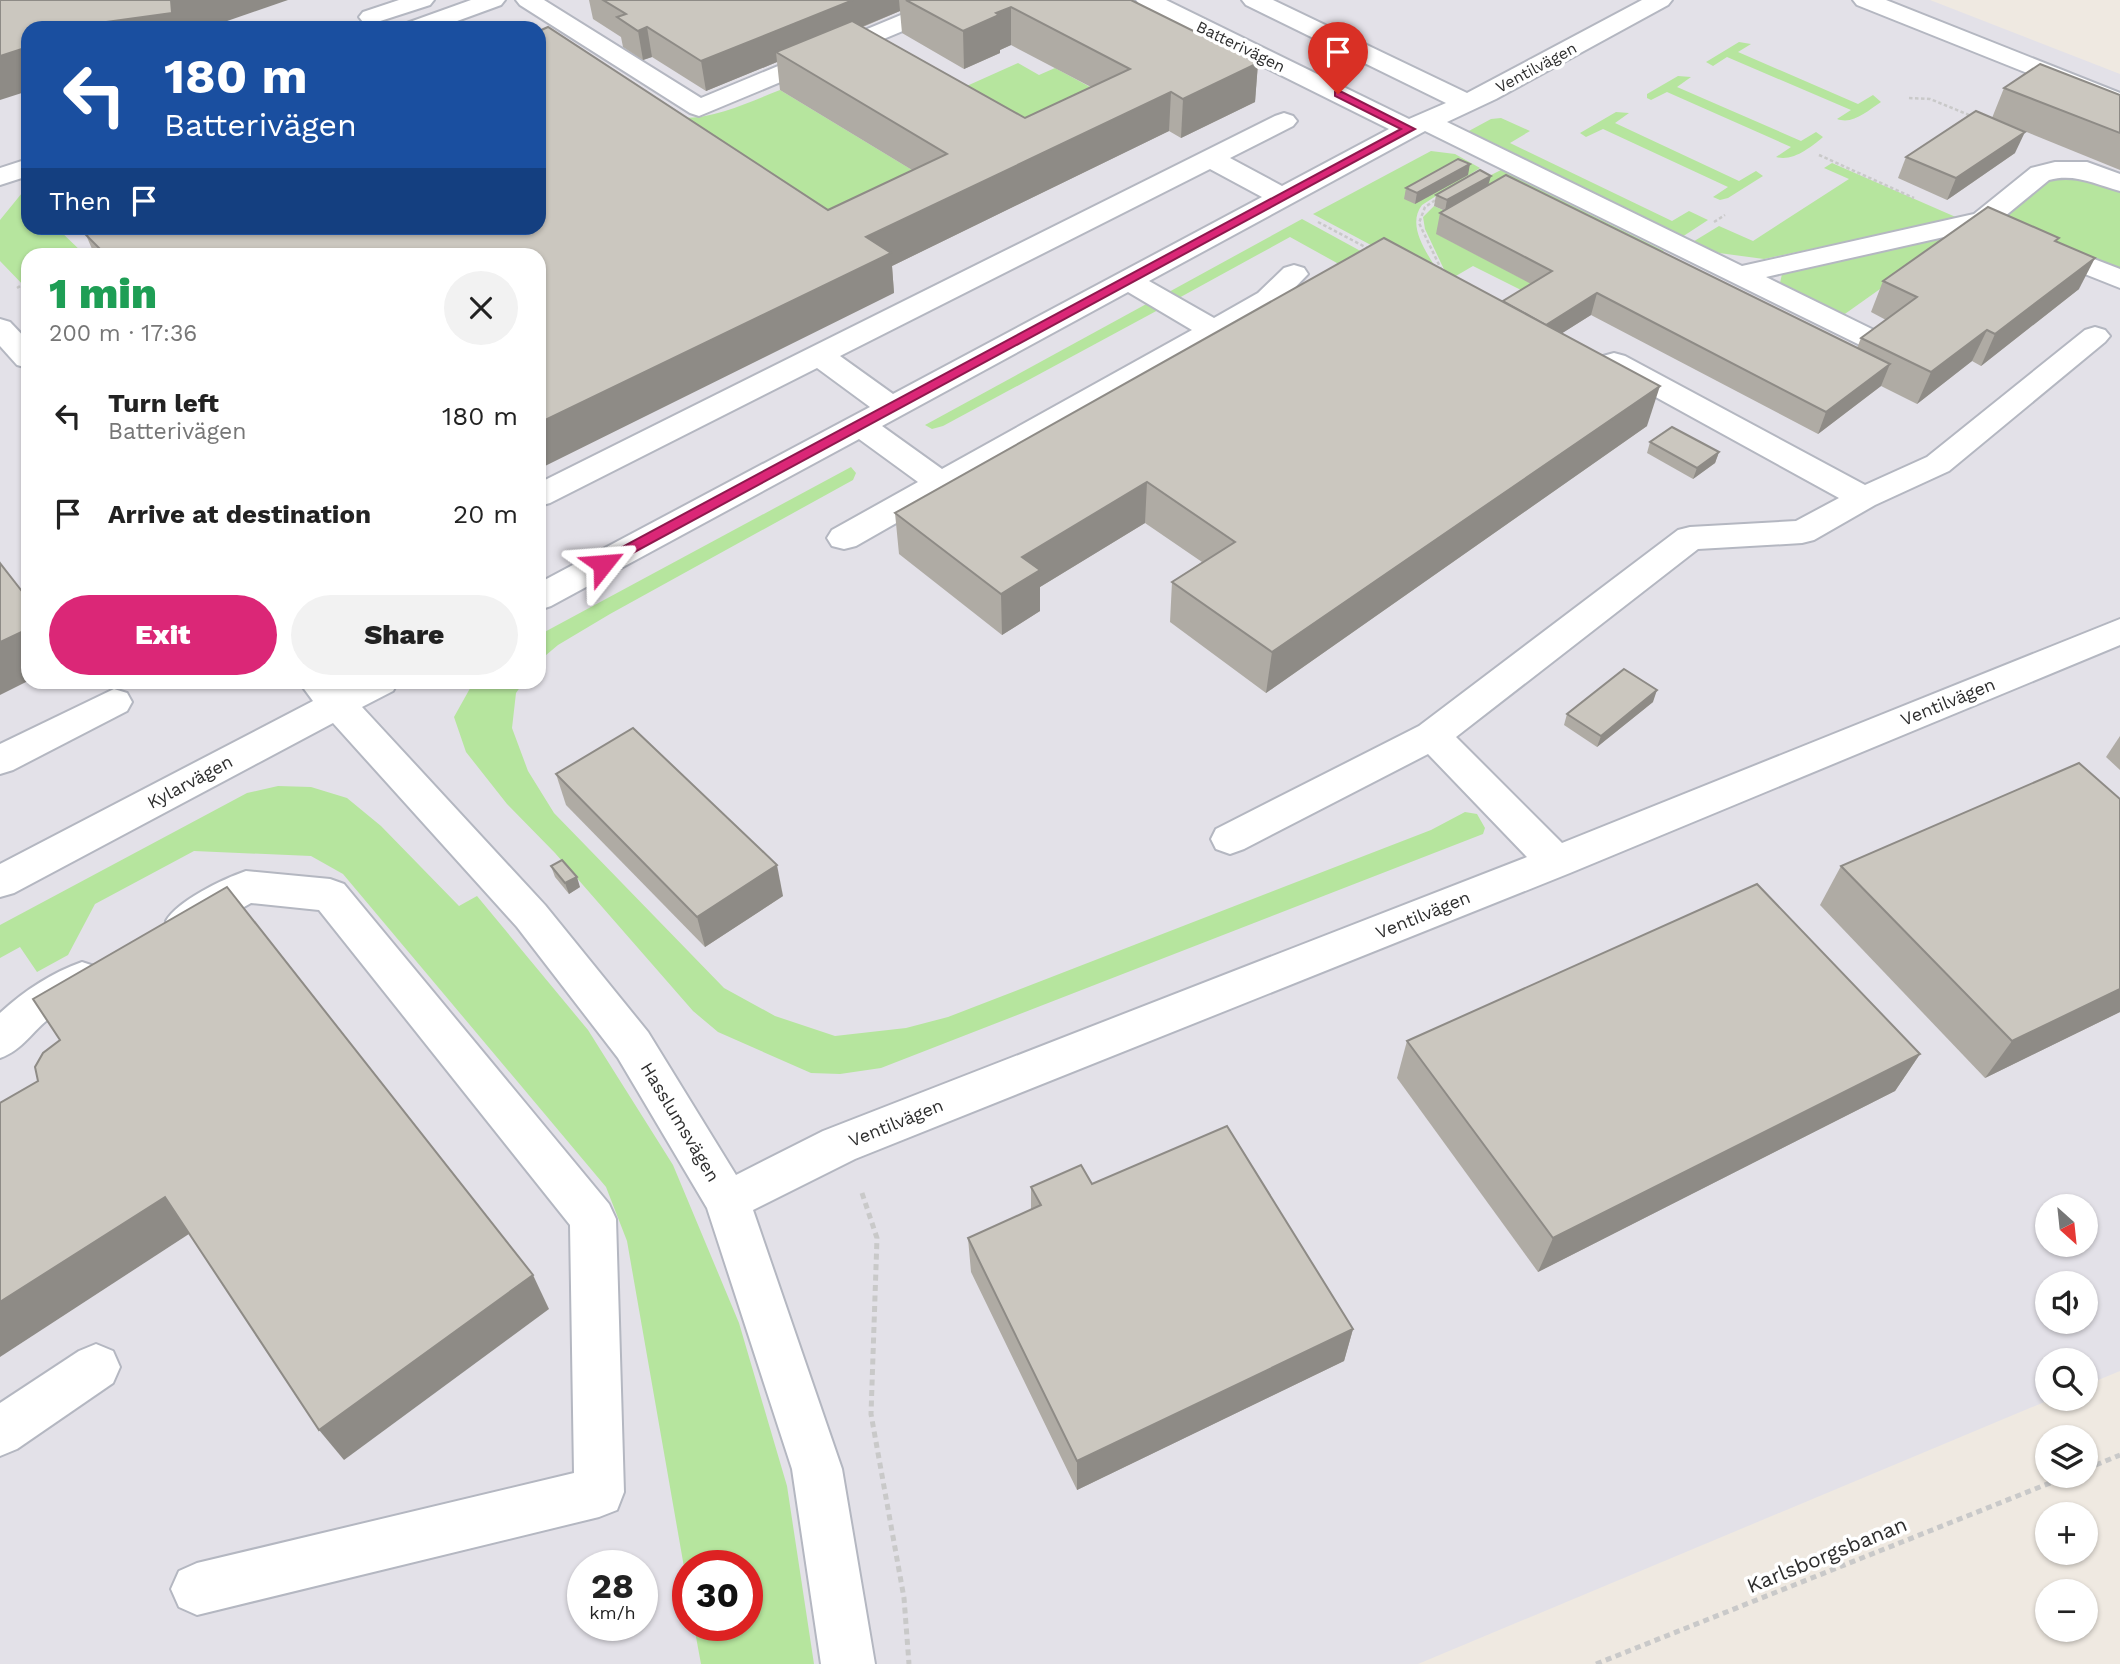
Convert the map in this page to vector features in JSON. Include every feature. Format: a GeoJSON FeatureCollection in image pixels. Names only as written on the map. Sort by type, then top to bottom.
{"type":"FeatureCollection","features":[{"type":"Feature","properties":{"kind":"street"},"geometry":{"type":"LineString","coordinates":[[368,17],[422,0]]}},
{"type":"Feature","properties":{"kind":"street"},"geometry":{"type":"LineString","coordinates":[[434,21],[493,0]]}},
{"type":"Feature","properties":{"kind":"street"},"geometry":{"type":"LineString","coordinates":[[528,0],[698,108],[957,0]]}},
{"type":"Feature","properties":{"kind":"street","name":"Batterivägen"},"geometry":{"type":"LineString","coordinates":[[1149,0],[1418,126],[1505,161],[1872,341]]}},
{"type":"Feature","properties":{"kind":"street","name":"Ventilvägen"},"geometry":{"type":"LineString","coordinates":[[1418,126],[1467,103],[1660,0]]}},
{"type":"Feature","properties":{"kind":"street"},"geometry":{"type":"LineString","coordinates":[[1865,0],[2120,102]]}},
{"type":"Feature","properties":{"kind":"street"},"geometry":{"type":"LineString","coordinates":[[1262,1],[1467,103]]}},
{"type":"Feature","properties":{"kind":"street"},"geometry":{"type":"LineString","coordinates":[[546,492],[1284,121]]}},
{"type":"Feature","properties":{"kind":"street"},"geometry":{"type":"LineString","coordinates":[[546,585],[860,425],[1418,126]]}},
{"type":"Feature","properties":{"kind":"street"},"geometry":{"type":"LineString","coordinates":[[1210,158],[1283,198]]}},
{"type":"Feature","properties":{"kind":"street"},"geometry":{"type":"LineString","coordinates":[[0,177],[21,170]]}},
{"type":"Feature","properties":{"kind":"street"},"geometry":{"type":"LineString","coordinates":[[1995,228],[2040,174],[2055,170],[2087,170],[2120,183]]}},
{"type":"Feature","properties":{"kind":"street"},"geometry":{"type":"LineString","coordinates":[[1738,275],[1995,228],[2120,279]]}},
{"type":"Feature","properties":{"kind":"street"},"geometry":{"type":"LineString","coordinates":[[844,538],[1268,299],[1294,274]]}},
{"type":"Feature","properties":{"kind":"street"},"geometry":{"type":"LineString","coordinates":[[1129,281],[1214,330]]}},
{"type":"Feature","properties":{"kind":"street"},"geometry":{"type":"LineString","coordinates":[[0,328],[21,351]]}},
{"type":"Feature","properties":{"kind":"street"},"geometry":{"type":"LineString","coordinates":[[1230,839],[1432,736],[1690,538],[1802,532],[1864,498],[1938,464],[2095,336]]}},
{"type":"Feature","properties":{"kind":"street"},"geometry":{"type":"LineString","coordinates":[[1584,346],[1864,498]]}},
{"type":"Feature","properties":{"kind":"street"},"geometry":{"type":"LineString","coordinates":[[819,355],[892,408]]}},
{"type":"Feature","properties":{"kind":"street"},"geometry":{"type":"LineString","coordinates":[[860,425],[942,484]]}},
{"type":"Feature","properties":{"kind":"street","name":"Ventilvägen"},"geometry":{"type":"LineString","coordinates":[[727,1200],[839,1145],[1556,862],[2120,631]]}},
{"type":"Feature","properties":{"kind":"street","name":"Kylarvägen"},"geometry":{"type":"LineString","coordinates":[[0,882],[327,694],[349,689]]}},
{"type":"Feature","properties":{"kind":"street","name":"Hasslumsvägen"},"geometry":{"type":"LineString","coordinates":[[327,694],[531,916],[633,1045],[727,1200],[817,1469],[849,1664]]}},
{"type":"Feature","properties":{"kind":"street"},"geometry":{"type":"LineString","coordinates":[[0,760],[114,702]]}},
{"type":"Feature","properties":{"kind":"street"},"geometry":{"type":"LineString","coordinates":[[1432,736],[1556,862]]}},
{"type":"Feature","properties":{"kind":"street"},"geometry":{"type":"LineString","coordinates":[[0,1040],[36,1005],[246,887],[330,895],[593,1219],[599,1492],[197,1589]]}},
{"type":"Feature","properties":{"kind":"street"},"geometry":{"type":"LineString","coordinates":[[0,1432],[96,1367]]}},
{"type":"Feature","properties":{"kind":"path"},"geometry":{"type":"LineString","coordinates":[[1909,98],[1930,99],[1981,120]]}},
{"type":"Feature","properties":{"kind":"path"},"geometry":{"type":"LineString","coordinates":[[1819,155],[1995,228]]}},
{"type":"Feature","properties":{"kind":"path"},"geometry":{"type":"LineString","coordinates":[[1446,279],[1424,237],[1419,217],[1428,204],[1505,161]]}},
{"type":"Feature","properties":{"kind":"path"},"geometry":{"type":"LineString","coordinates":[[1317,221],[1377,253]]}},
{"type":"Feature","properties":{"kind":"path"},"geometry":{"type":"LineString","coordinates":[[17,288],[21,285]]}},
{"type":"Feature","properties":{"kind":"path"},"geometry":{"type":"LineString","coordinates":[[862,1193],[877,1238],[871,1413],[904,1598],[909,1664]]}},
{"type":"Feature","properties":{"kind":"path"},"geometry":{"type":"LineString","coordinates":[[2098,1464],[2120,1455]]}},
{"type":"Feature","properties":{"kind":"path","name":"Karlsborgsbanan"},"geometry":{"type":"LineString","coordinates":[[1596,1664],[2037,1488]]}},
{"type":"Feature","properties":{"kind":"shaded area"},"geometry":{"type":"Polygon","coordinates":[[[52,0],[1930,0],[2120,74],[2120,1371],[2098,1380],[2098,1348],[2035,1348],[2035,1406],[1418,1664],[0,1664],[0,17],[52,0]]]}},
{"type":"Feature","properties":{"kind":"green space"},"geometry":{"type":"Polygon","coordinates":[[[1739,42],[1751,44],[1738,52],[1858,104],[1873,95],[1881,102],[1860,116],[1849,120],[1837,119],[1851,110],[1727,57],[1713,66],[1706,62],[1739,42]]]}},
{"type":"Feature","properties":{"kind":"green space"},"geometry":{"type":"Polygon","coordinates":[[[1018,63],[1039,75],[1055,68],[1129,108],[1025,157],[931,102],[1018,63]]]}},
{"type":"Feature","properties":{"kind":"green space"},"geometry":{"type":"Polygon","coordinates":[[[1678,76],[1691,77],[1677,87],[1801,141],[1816,132],[1823,137],[1795,156],[1776,157],[1791,147],[1667,92],[1651,100],[1647,98],[1647,94],[1678,76]]]}},
{"type":"Feature","properties":{"kind":"green space"},"geometry":{"type":"Polygon","coordinates":[[[780,90],[950,193],[832,249],[683,118],[720,112],[780,90]]]}},
{"type":"Feature","properties":{"kind":"green space"},"geometry":{"type":"Polygon","coordinates":[[[1616,112],[1629,113],[1615,123],[1739,181],[1756,171],[1763,176],[1728,198],[1720,200],[1713,197],[1728,187],[1603,129],[1586,137],[1580,133],[1616,112]]]}},
{"type":"Feature","properties":{"kind":"green space"},"geometry":{"type":"Polygon","coordinates":[[[1501,118],[1530,131],[1510,143],[1672,221],[1689,211],[1708,220],[1682,237],[1467,132],[1491,119],[1501,118]]]}},
{"type":"Feature","properties":{"kind":"green space"},"geometry":{"type":"Polygon","coordinates":[[[1431,151],[1455,154],[1480,168],[1422,205],[1417,214],[1416,223],[1421,242],[1442,278],[1438,281],[1313,214],[1431,151]]]}},
{"type":"Feature","properties":{"kind":"green space"},"geometry":{"type":"Polygon","coordinates":[[[1832,163],[1958,218],[1764,259],[1719,253],[1691,243],[1719,226],[1753,241],[1849,179],[1824,168],[1832,163]]]}},
{"type":"Feature","properties":{"kind":"green space"},"geometry":{"type":"Polygon","coordinates":[[[1501,170],[1664,251],[1641,265],[1437,234],[1534,285],[1523,291],[1473,266],[1449,280],[1425,229],[1423,217],[1434,206],[1445,211],[1479,181],[1501,170]]]}},
{"type":"Feature","properties":{"kind":"green space"},"geometry":{"type":"Polygon","coordinates":[[[2063,174],[2120,189],[2120,274],[2003,218],[2046,181],[2063,174]]]}},
{"type":"Feature","properties":{"kind":"green space"},"geometry":{"type":"Polygon","coordinates":[[[21,194],[21,235],[64,235],[78,248],[21,248],[21,283],[0,261],[0,220],[21,194]]]}},
{"type":"Feature","properties":{"kind":"green space"},"geometry":{"type":"Polygon","coordinates":[[[1302,219],[1377,260],[1355,273],[1290,237],[1177,299],[1167,293],[1302,219]]]}},
{"type":"Feature","properties":{"kind":"green space"},"geometry":{"type":"Polygon","coordinates":[[[1959,233],[1842,316],[1780,283],[1782,274],[1786,272],[1959,233]]]}},
{"type":"Feature","properties":{"kind":"green space"},"geometry":{"type":"Polygon","coordinates":[[[1150,302],[1160,309],[943,426],[932,429],[925,425],[1150,302]]]}},
{"type":"Feature","properties":{"kind":"green space"},"geometry":{"type":"Polygon","coordinates":[[[851,467],[856,473],[853,480],[610,614],[546,655],[546,631],[851,467]]]}},
{"type":"Feature","properties":{"kind":"green space"},"geometry":{"type":"Polygon","coordinates":[[[470,689],[519,689],[512,728],[528,771],[554,813],[724,988],[775,1016],[835,1036],[906,1028],[948,1017],[1431,830],[1465,812],[1477,814],[1485,828],[1483,834],[881,1068],[840,1074],[811,1073],[718,1032],[693,1011],[555,853],[507,804],[466,752],[454,717],[470,689]]]}},
{"type":"Feature","properties":{"kind":"green space"},"geometry":{"type":"Polygon","coordinates":[[[278,786],[311,787],[347,798],[381,826],[459,906],[477,896],[588,1030],[673,1165],[739,1323],[787,1486],[814,1664],[701,1664],[697,1641],[763,1641],[763,1550],[681,1550],[627,1241],[606,1187],[343,874],[311,856],[194,851],[95,904],[68,955],[37,972],[20,947],[0,958],[0,925],[247,793],[278,786]]]}},
{"type":"Feature","properties":{"kind":"building"},"geometry":{"type":"Polygon","coordinates":[[[0,0],[171,0],[172,13],[114,21],[21,21],[21,49],[0,56],[0,0]]]}},
{"type":"Feature","properties":{"kind":"building"},"geometry":{"type":"Polygon","coordinates":[[[603,0],[853,0],[701,61],[647,27],[638,31],[617,17],[626,14],[603,0]]]}},
{"type":"Feature","properties":{"kind":"building"},"geometry":{"type":"Polygon","coordinates":[[[906,0],[1131,0],[1258,63],[1183,99],[1171,92],[866,237],[891,253],[546,420],[546,248],[99,248],[86,235],[546,235],[548,27],[828,210],[947,154],[776,52],[852,21],[1025,118],[1130,69],[1011,7],[963,31],[906,0]]]}},
{"type":"Feature","properties":{"kind":"building"},"geometry":{"type":"Polygon","coordinates":[[[2040,64],[2120,95],[2120,133],[2004,88],[2040,64]]]}},
{"type":"Feature","properties":{"kind":"building"},"geometry":{"type":"Polygon","coordinates":[[[1976,111],[2025,132],[1956,178],[1906,157],[1976,111]]]}},
{"type":"Feature","properties":{"kind":"building"},"geometry":{"type":"Polygon","coordinates":[[[1458,159],[1470,164],[1417,193],[1406,188],[1458,159]]]}},
{"type":"Feature","properties":{"kind":"building"},"geometry":{"type":"Polygon","coordinates":[[[1480,170],[1491,176],[1447,200],[1436,195],[1480,170]]]}},
{"type":"Feature","properties":{"kind":"building"},"geometry":{"type":"Polygon","coordinates":[[[1506,175],[1890,364],[1826,412],[1597,293],[1546,325],[1503,301],[1552,271],[1440,213],[1506,175]]]}},
{"type":"Feature","properties":{"kind":"building"},"geometry":{"type":"Polygon","coordinates":[[[1988,207],[2059,238],[2055,241],[2095,258],[1995,334],[1987,330],[1931,372],[1861,338],[1917,297],[1883,281],[1988,207]]]}},
{"type":"Feature","properties":{"kind":"building"},"geometry":{"type":"Polygon","coordinates":[[[1384,238],[1660,386],[1272,652],[1172,582],[1235,542],[1147,482],[1022,557],[1040,570],[1001,594],[895,513],[1384,238]]]}},
{"type":"Feature","properties":{"kind":"building"},"geometry":{"type":"Polygon","coordinates":[[[1672,427],[1719,452],[1697,468],[1650,442],[1672,427]]]}},
{"type":"Feature","properties":{"kind":"building"},"geometry":{"type":"Polygon","coordinates":[[[0,563],[21,590],[21,632],[0,642],[0,563]]]}},
{"type":"Feature","properties":{"kind":"building"},"geometry":{"type":"Polygon","coordinates":[[[1624,669],[1657,690],[1601,736],[1567,714],[1624,669]]]}},
{"type":"Feature","properties":{"kind":"building"},"geometry":{"type":"Polygon","coordinates":[[[633,728],[777,865],[697,917],[556,774],[633,728]]]}},
{"type":"Feature","properties":{"kind":"building"},"geometry":{"type":"Polygon","coordinates":[[[2079,763],[2120,799],[2120,989],[2012,1041],[1841,866],[2079,763]]]}},
{"type":"Feature","properties":{"kind":"building"},"geometry":{"type":"Polygon","coordinates":[[[562,860],[577,877],[565,883],[551,866],[562,860]]]}},
{"type":"Feature","properties":{"kind":"building"},"geometry":{"type":"Polygon","coordinates":[[[1757,884],[1920,1054],[1553,1238],[1407,1041],[1757,884]]]}},
{"type":"Feature","properties":{"kind":"building"},"geometry":{"type":"Polygon","coordinates":[[[227,887],[533,1275],[319,1430],[165,1197],[0,1302],[0,1103],[38,1081],[35,1067],[43,1053],[60,1040],[33,999],[227,887]]]}},
{"type":"Feature","properties":{"kind":"building"},"geometry":{"type":"Polygon","coordinates":[[[1227,1126],[1353,1329],[1077,1461],[968,1238],[1041,1205],[1031,1187],[1081,1165],[1092,1184],[1227,1126]]]}},
{"type":"Feature","properties":{"kind":"route"},"geometry":{"type":"LineString","coordinates":[[603,564],[1409,129],[1338,94]]}}]}
